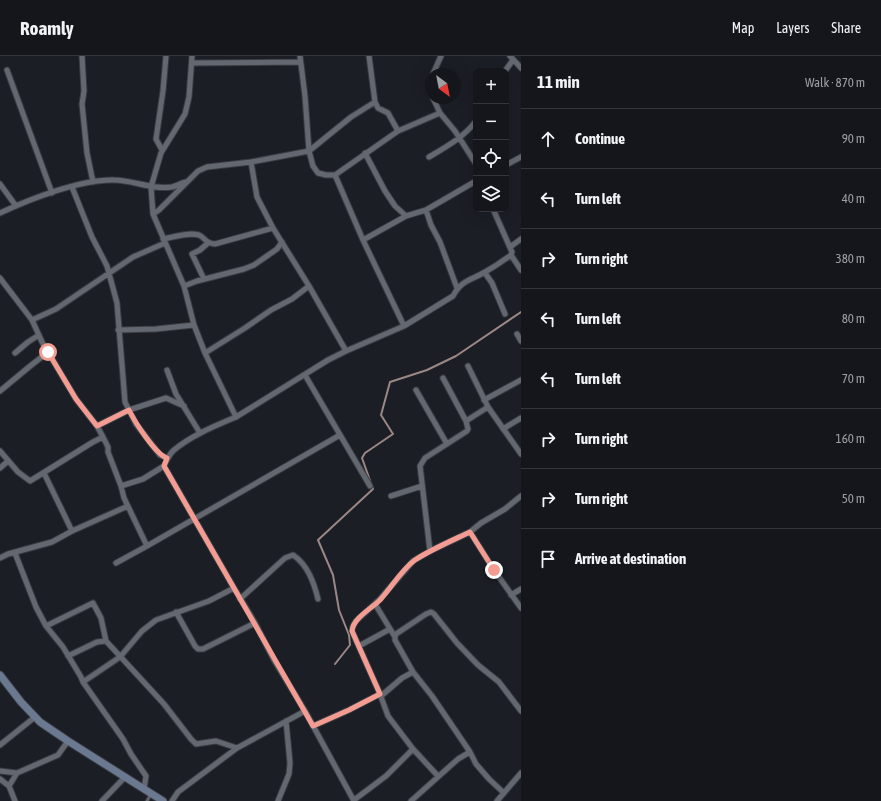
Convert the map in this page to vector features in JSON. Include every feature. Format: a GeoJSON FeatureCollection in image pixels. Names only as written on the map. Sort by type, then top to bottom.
{"type":"FeatureCollection","features":[{"type":"Feature","properties":{"kind":"main road"},"geometry":{"type":"LineString","coordinates":[[0,675],[21,702],[40,722],[163,801]]}},
{"type":"Feature","properties":{"kind":"street"},"geometry":{"type":"LineString","coordinates":[[82,56],[84,91],[82,104],[87,153],[93,182]]}},
{"type":"Feature","properties":{"kind":"street"},"geometry":{"type":"LineString","coordinates":[[162,150],[156,139],[166,56]]}},
{"type":"Feature","properties":{"kind":"street"},"geometry":{"type":"LineString","coordinates":[[192,56],[189,97],[185,114],[162,150],[151,187],[153,214],[184,286],[194,325],[205,353],[236,417]]}},
{"type":"Feature","properties":{"kind":"street"},"geometry":{"type":"LineString","coordinates":[[258,56],[258,62]]}},
{"type":"Feature","properties":{"kind":"street"},"geometry":{"type":"LineString","coordinates":[[300,56],[305,96],[309,151],[313,166],[318,173],[335,175],[398,131],[440,113]]}},
{"type":"Feature","properties":{"kind":"street"},"geometry":{"type":"LineString","coordinates":[[369,56],[375,102],[378,108],[388,112],[398,131]]}},
{"type":"Feature","properties":{"kind":"street"},"geometry":{"type":"LineString","coordinates":[[436,68],[441,56]]}},
{"type":"Feature","properties":{"kind":"street"},"geometry":{"type":"LineString","coordinates":[[507,68],[512,58],[521,68]]}},
{"type":"Feature","properties":{"kind":"street"},"geometry":{"type":"LineString","coordinates":[[192,63],[300,62]]}},
{"type":"Feature","properties":{"kind":"street"},"geometry":{"type":"LineString","coordinates":[[7,70],[52,193]]}},
{"type":"Feature","properties":{"kind":"street"},"geometry":{"type":"LineString","coordinates":[[153,214],[159,210],[198,171],[207,166],[251,162],[309,151],[351,117],[375,102]]}},
{"type":"Feature","properties":{"kind":"street"},"geometry":{"type":"LineString","coordinates":[[436,104],[440,113],[473,159]]}},
{"type":"Feature","properties":{"kind":"street"},"geometry":{"type":"LineString","coordinates":[[429,156],[453,143],[473,125]]}},
{"type":"Feature","properties":{"kind":"street"},"geometry":{"type":"LineString","coordinates":[[365,153],[384,191],[395,206],[406,216]]}},
{"type":"Feature","properties":{"kind":"street"},"geometry":{"type":"LineString","coordinates":[[509,163],[521,157]]}},
{"type":"Feature","properties":{"kind":"street"},"geometry":{"type":"LineString","coordinates":[[251,162],[257,197],[273,228],[309,286],[346,351]]}},
{"type":"Feature","properties":{"kind":"street"},"geometry":{"type":"LineString","coordinates":[[335,175],[363,240],[404,326]]}},
{"type":"Feature","properties":{"kind":"street"},"geometry":{"type":"LineString","coordinates":[[0,213],[52,193],[93,182],[114,180],[151,187],[172,187],[188,181]]}},
{"type":"Feature","properties":{"kind":"street"},"geometry":{"type":"LineString","coordinates":[[363,240],[406,216],[426,210],[473,183]]}},
{"type":"Feature","properties":{"kind":"street"},"geometry":{"type":"LineString","coordinates":[[0,184],[16,206]]}},
{"type":"Feature","properties":{"kind":"street"},"geometry":{"type":"LineString","coordinates":[[72,187],[92,237],[107,266],[119,322],[118,330],[125,402],[136,424],[160,455],[167,458]]}},
{"type":"Feature","properties":{"kind":"street"},"geometry":{"type":"LineString","coordinates":[[426,210],[431,226],[440,242],[457,288]]}},
{"type":"Feature","properties":{"kind":"street"},"geometry":{"type":"LineString","coordinates":[[494,212],[510,247],[511,255],[521,270]]}},
{"type":"Feature","properties":{"kind":"street"},"geometry":{"type":"LineString","coordinates":[[32,320],[56,309],[134,257],[164,241],[192,234],[200,236],[208,243],[220,243],[273,228]]}},
{"type":"Feature","properties":{"kind":"street"},"geometry":{"type":"LineString","coordinates":[[510,247],[521,239]]}},
{"type":"Feature","properties":{"kind":"street"},"geometry":{"type":"LineString","coordinates":[[184,286],[254,265],[277,249],[282,242]]}},
{"type":"Feature","properties":{"kind":"street"},"geometry":{"type":"LineString","coordinates":[[204,279],[192,254],[200,250],[208,243]]}},
{"type":"Feature","properties":{"kind":"street"},"geometry":{"type":"LineString","coordinates":[[121,486],[143,479],[164,466],[167,458],[173,450],[200,433],[236,417],[328,360],[404,326],[453,296],[457,288],[464,282],[485,273],[511,255]]}},
{"type":"Feature","properties":{"kind":"street"},"geometry":{"type":"LineString","coordinates":[[485,273],[492,283],[505,314]]}},
{"type":"Feature","properties":{"kind":"street"},"geometry":{"type":"LineString","coordinates":[[1,280],[32,320],[48,352],[76,399],[97,426],[108,447],[108,452],[124,498],[147,546]]}},
{"type":"Feature","properties":{"kind":"street"},"geometry":{"type":"LineString","coordinates":[[205,353],[271,310],[292,299],[309,286]]}},
{"type":"Feature","properties":{"kind":"street"},"geometry":{"type":"LineString","coordinates":[[118,330],[156,329],[194,325]]}},
{"type":"Feature","properties":{"kind":"street"},"geometry":{"type":"LineString","coordinates":[[517,334],[521,341]]}},
{"type":"Feature","properties":{"kind":"street"},"geometry":{"type":"LineString","coordinates":[[15,354],[28,342],[40,335]]}},
{"type":"Feature","properties":{"kind":"street"},"geometry":{"type":"LineString","coordinates":[[0,391],[48,352]]}},
{"type":"Feature","properties":{"kind":"street"},"geometry":{"type":"LineString","coordinates":[[468,366],[488,407],[521,454]]}},
{"type":"Feature","properties":{"kind":"street"},"geometry":{"type":"LineString","coordinates":[[166,370],[176,394],[200,433]]}},
{"type":"Feature","properties":{"kind":"street"},"geometry":{"type":"LineString","coordinates":[[305,375],[370,486]]}},
{"type":"Feature","properties":{"kind":"street"},"geometry":{"type":"LineString","coordinates":[[430,551],[420,466],[425,458],[468,429],[466,421],[443,378]]}},
{"type":"Feature","properties":{"kind":"street"},"geometry":{"type":"LineString","coordinates":[[484,400],[521,380]]}},
{"type":"Feature","properties":{"kind":"street"},"geometry":{"type":"LineString","coordinates":[[416,390],[447,444]]}},
{"type":"Feature","properties":{"kind":"street"},"geometry":{"type":"LineString","coordinates":[[97,426],[129,410],[166,398],[184,406]]}},
{"type":"Feature","properties":{"kind":"street"},"geometry":{"type":"LineString","coordinates":[[466,421],[488,407]]}},
{"type":"Feature","properties":{"kind":"street"},"geometry":{"type":"LineString","coordinates":[[504,429],[521,418]]}},
{"type":"Feature","properties":{"kind":"street"},"geometry":{"type":"LineString","coordinates":[[116,563],[340,435]]}},
{"type":"Feature","properties":{"kind":"street"},"geometry":{"type":"LineString","coordinates":[[0,451],[22,476],[30,481],[93,442],[103,438]]}},
{"type":"Feature","properties":{"kind":"street"},"geometry":{"type":"LineString","coordinates":[[0,468],[8,461]]}},
{"type":"Feature","properties":{"kind":"street"},"geometry":{"type":"LineString","coordinates":[[164,466],[255,623],[274,660],[305,711],[345,787],[354,801],[386,776],[413,749]]}},
{"type":"Feature","properties":{"kind":"street"},"geometry":{"type":"LineString","coordinates":[[44,473],[72,531]]}},
{"type":"Feature","properties":{"kind":"street"},"geometry":{"type":"LineString","coordinates":[[391,496],[422,486]]}},
{"type":"Feature","properties":{"kind":"street"},"geometry":{"type":"LineString","coordinates":[[438,776],[413,749],[388,716],[381,695],[352,631],[352,626],[375,604],[413,562],[430,551],[470,532],[481,523],[505,509],[521,496]]}},
{"type":"Feature","properties":{"kind":"street"},"geometry":{"type":"LineString","coordinates":[[0,558],[8,554],[52,542],[72,531],[128,506]]}},
{"type":"Feature","properties":{"kind":"street"},"geometry":{"type":"LineString","coordinates":[[470,532],[521,608]]}},
{"type":"Feature","properties":{"kind":"street"},"geometry":{"type":"LineString","coordinates":[[16,553],[36,607],[46,626],[68,656],[81,676],[82,682],[123,739],[146,776],[144,789]]}},
{"type":"Feature","properties":{"kind":"street"},"geometry":{"type":"LineString","coordinates":[[240,598],[285,558],[294,555],[298,558],[312,579],[318,599]]}},
{"type":"Feature","properties":{"kind":"street"},"geometry":{"type":"LineString","coordinates":[[82,682],[120,657],[142,631],[156,620],[209,601],[234,588]]}},
{"type":"Feature","properties":{"kind":"street"},"geometry":{"type":"LineString","coordinates":[[511,595],[521,589]]}},
{"type":"Feature","properties":{"kind":"street"},"geometry":{"type":"LineString","coordinates":[[46,626],[93,603],[102,618],[106,641],[154,692],[196,744],[216,741],[237,748]]}},
{"type":"Feature","properties":{"kind":"street"},"geometry":{"type":"LineString","coordinates":[[375,604],[395,637],[395,640],[413,672],[432,696],[470,752],[476,764],[504,793]]}},
{"type":"Feature","properties":{"kind":"street"},"geometry":{"type":"LineString","coordinates":[[176,612],[198,649],[203,649],[255,623]]}},
{"type":"Feature","properties":{"kind":"street"},"geometry":{"type":"LineString","coordinates":[[395,637],[396,634],[431,612],[457,644],[478,665],[499,682],[521,711]]}},
{"type":"Feature","properties":{"kind":"street"},"geometry":{"type":"LineString","coordinates":[[359,646],[390,629]]}},
{"type":"Feature","properties":{"kind":"street"},"geometry":{"type":"LineString","coordinates":[[68,656],[96,642],[106,641]]}},
{"type":"Feature","properties":{"kind":"street"},"geometry":{"type":"LineString","coordinates":[[313,726],[381,695],[402,678],[413,672]]}},
{"type":"Feature","properties":{"kind":"street"},"geometry":{"type":"LineString","coordinates":[[172,801],[178,792],[237,748],[305,711]]}},
{"type":"Feature","properties":{"kind":"street"},"geometry":{"type":"LineString","coordinates":[[0,745],[35,717]]}},
{"type":"Feature","properties":{"kind":"street"},"geometry":{"type":"LineString","coordinates":[[278,801],[289,774],[290,763],[286,721]]}},
{"type":"Feature","properties":{"kind":"street"},"geometry":{"type":"LineString","coordinates":[[0,771],[18,772],[58,755],[68,741]]}},
{"type":"Feature","properties":{"kind":"street"},"geometry":{"type":"LineString","coordinates":[[411,801],[458,759],[470,752]]}},
{"type":"Feature","properties":{"kind":"street"},"geometry":{"type":"LineString","coordinates":[[9,786],[18,772]]}},
{"type":"Feature","properties":{"kind":"street"},"geometry":{"type":"LineString","coordinates":[[497,801],[521,774]]}},
{"type":"Feature","properties":{"kind":"street"},"geometry":{"type":"LineString","coordinates":[[102,801],[125,777]]}},
{"type":"Feature","properties":{"kind":"street"},"geometry":{"type":"LineString","coordinates":[[0,779],[9,786],[15,801]]}},
{"type":"Feature","properties":{"kind":"lane"},"geometry":{"type":"LineString","coordinates":[[147,801],[151,794]]}},
{"type":"Feature","properties":{"kind":"waterway"},"geometry":{"type":"LineString","coordinates":[[335,664],[350,645],[349,635],[339,610],[333,575],[318,540],[373,489],[362,458],[365,453],[393,434],[381,415],[390,382],[427,370],[456,356],[521,312]]}},
{"type":"Feature","properties":{"kind":"route"},"geometry":{"type":"LineString","coordinates":[[48,352],[76,399],[97,426],[129,410],[136,424],[160,455],[167,458],[164,466],[313,726],[380,694],[352,631],[352,626],[380,599],[413,562],[430,551],[470,532],[494,570]]}}]}
